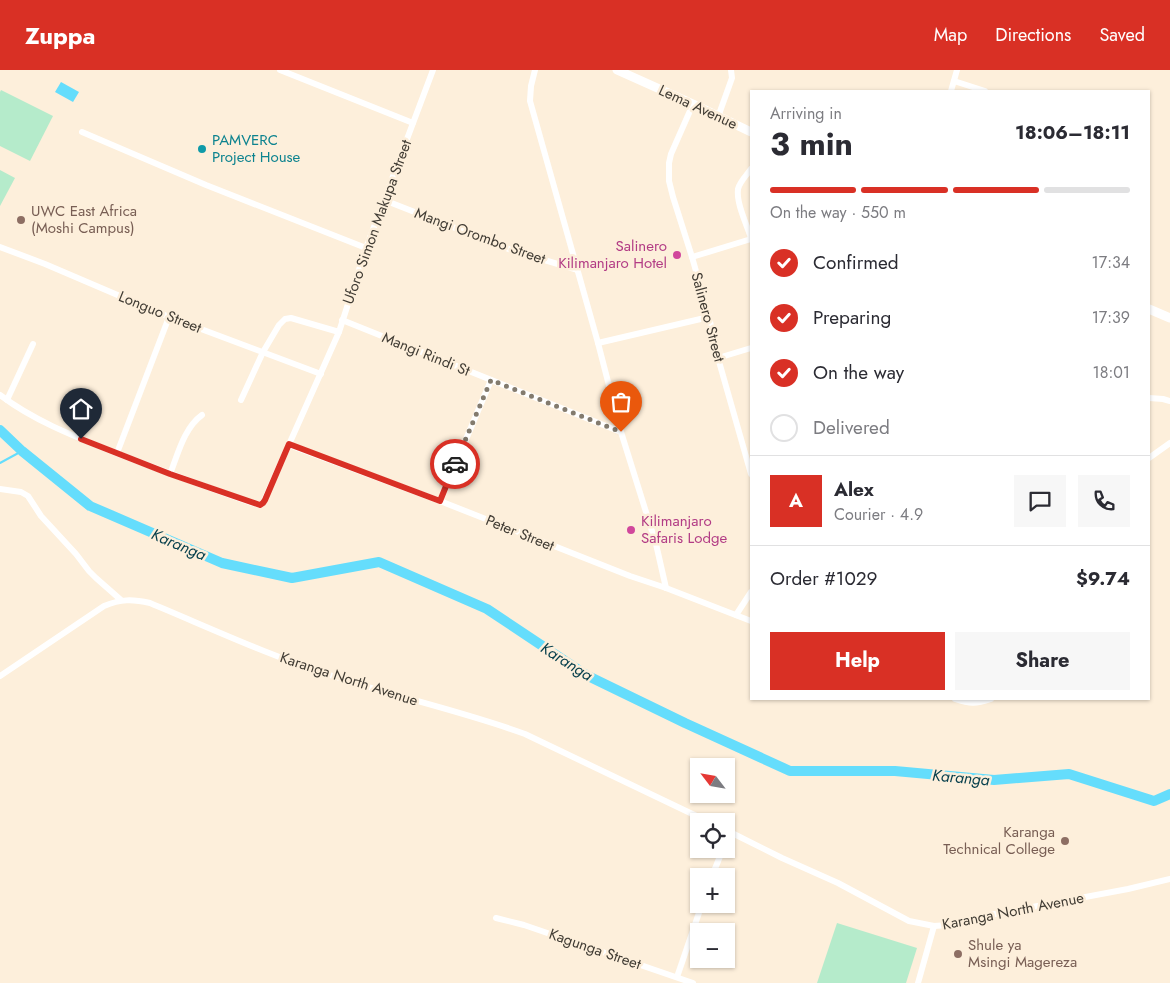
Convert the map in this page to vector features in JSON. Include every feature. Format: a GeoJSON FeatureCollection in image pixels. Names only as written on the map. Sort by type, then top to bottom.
{"type":"FeatureCollection","features":[{"type":"Feature","properties":{"kind":"main road","name":"Lema Avenue"},"geometry":{"type":"LineString","coordinates":[[617,70],[750,132]]}},
{"type":"Feature","properties":{"kind":"main road"},"geometry":{"type":"LineString","coordinates":[[1150,309],[1170,318]]}},
{"type":"Feature","properties":{"kind":"street"},"geometry":{"type":"LineString","coordinates":[[280,70],[413,123]]}},
{"type":"Feature","properties":{"kind":"street","name":"Uforo Simon Makupa Street"},"geometry":{"type":"LineString","coordinates":[[170,474],[260,505],[265,500],[339,332],[366,248],[433,70]]}},
{"type":"Feature","properties":{"kind":"street"},"geometry":{"type":"LineString","coordinates":[[536,70],[531,86],[530,101],[621,432],[656,544],[666,588]]}},
{"type":"Feature","properties":{"kind":"street"},"geometry":{"type":"LineString","coordinates":[[718,117],[732,78],[731,70]]}},
{"type":"Feature","properties":{"kind":"street"},"geometry":{"type":"LineString","coordinates":[[951,90],[957,70]]}},
{"type":"Feature","properties":{"kind":"street"},"geometry":{"type":"LineString","coordinates":[[954,81],[982,90]]}},
{"type":"Feature","properties":{"kind":"street","name":"Salinero Street"},"geometry":{"type":"LineString","coordinates":[[693,104],[671,154],[669,163],[672,197],[692,256],[718,358],[750,464]]}},
{"type":"Feature","properties":{"kind":"street"},"geometry":{"type":"LineString","coordinates":[[82,132],[206,185],[366,248]]}},
{"type":"Feature","properties":{"kind":"street"},"geometry":{"type":"LineString","coordinates":[[750,170],[738,188],[739,202],[750,235]]}},
{"type":"Feature","properties":{"kind":"street","name":"Mangi Orombo Street"},"geometry":{"type":"LineString","coordinates":[[384,200],[514,250],[578,270]]}},
{"type":"Feature","properties":{"kind":"street"},"geometry":{"type":"LineString","coordinates":[[692,256],[750,238]]}},
{"type":"Feature","properties":{"kind":"street","name":"Longuo Street"},"geometry":{"type":"LineString","coordinates":[[0,247],[45,264],[169,317],[321,374]]}},
{"type":"Feature","properties":{"kind":"street"},"geometry":{"type":"LineString","coordinates":[[117,453],[169,317]]}},
{"type":"Feature","properties":{"kind":"street"},"geometry":{"type":"LineString","coordinates":[[598,344],[709,317]]}},
{"type":"Feature","properties":{"kind":"street"},"geometry":{"type":"LineString","coordinates":[[242,400],[263,352],[282,322],[291,318],[339,332]]}},
{"type":"Feature","properties":{"kind":"street","name":"Mangi Rindi St"},"geometry":{"type":"LineString","coordinates":[[342,320],[621,432]]}},
{"type":"Feature","properties":{"kind":"street"},"geometry":{"type":"LineString","coordinates":[[7,400],[33,344]]}},
{"type":"Feature","properties":{"kind":"street"},"geometry":{"type":"LineString","coordinates":[[718,358],[750,348]]}},
{"type":"Feature","properties":{"kind":"street"},"geometry":{"type":"LineString","coordinates":[[440,501],[491,380]]}},
{"type":"Feature","properties":{"kind":"street"},"geometry":{"type":"LineString","coordinates":[[0,395],[40,419],[81,439],[170,474],[188,431],[196,419],[202,415]]}},
{"type":"Feature","properties":{"kind":"street"},"geometry":{"type":"LineString","coordinates":[[1150,398],[1170,401]]}},
{"type":"Feature","properties":{"kind":"street"},"geometry":{"type":"LineString","coordinates":[[1150,457],[1170,443]]}},
{"type":"Feature","properties":{"kind":"street","name":"Peter Street"},"geometry":{"type":"LineString","coordinates":[[289,444],[750,621]]}},
{"type":"Feature","properties":{"kind":"street"},"geometry":{"type":"LineString","coordinates":[[0,489],[21,492],[28,496],[40,516],[76,554],[89,571],[121,600]]}},
{"type":"Feature","properties":{"kind":"street"},"geometry":{"type":"LineString","coordinates":[[736,614],[750,593]]}},
{"type":"Feature","properties":{"kind":"street","name":"Karanga North Avenue"},"geometry":{"type":"LineString","coordinates":[[0,676],[104,606],[121,600],[150,602],[307,668],[525,734],[690,813]]}},
{"type":"Feature","properties":{"kind":"street"},"geometry":{"type":"LineString","coordinates":[[958,700],[978,704],[989,700]]}},
{"type":"Feature","properties":{"kind":"street","name":"Karanga North Avenue"},"geometry":{"type":"LineString","coordinates":[[735,834],[838,883],[909,921],[934,926],[948,925],[1170,879]]}},
{"type":"Feature","properties":{"kind":"street"},"geometry":{"type":"LineString","coordinates":[[678,977],[699,913]]}},
{"type":"Feature","properties":{"kind":"street","name":"Kagunga Street"},"geometry":{"type":"LineString","coordinates":[[496,918],[533,928],[693,983]]}},
{"type":"Feature","properties":{"kind":"street"},"geometry":{"type":"LineString","coordinates":[[918,983],[934,926]]}},
{"type":"Feature","properties":{"kind":"green space"},"geometry":{"type":"Polygon","coordinates":[[[1,90],[53,116],[30,161],[0,146],[1,90]]]}},
{"type":"Feature","properties":{"kind":"green space"},"geometry":{"type":"Polygon","coordinates":[[[0,170],[15,178],[0,206],[0,170]]]}},
{"type":"Feature","properties":{"kind":"green space"},"geometry":{"type":"Polygon","coordinates":[[[837,923],[917,948],[906,983],[817,983],[837,923]]]}},
{"type":"Feature","properties":{"kind":"water"},"geometry":{"type":"Polygon","coordinates":[[[61,82],[79,92],[73,102],[55,92],[61,82]]]}},
{"type":"Feature","properties":{"kind":"waterway","name":"Karanga"},"geometry":{"type":"LineString","coordinates":[[0,430],[22,451],[90,506],[222,563],[292,578],[379,562],[487,609],[586,675],[790,771],[895,771],[994,780],[1069,774],[1154,801],[1170,794]]}},
{"type":"Feature","properties":{"kind":"waterway"},"geometry":{"type":"LineString","coordinates":[[0,463],[22,451]]}},
{"type":"Feature","properties":{"kind":"way so far"},"geometry":{"type":"LineString","coordinates":[[455,464],[491,380],[621,432]]}},
{"type":"Feature","properties":{"kind":"place","name":"PAMVERC Project House"},"geometry":{"type":"Point","coordinates":[202,149]}},
{"type":"Feature","properties":{"kind":"place","name":"UWC East Africa (Moshi Campus)"},"geometry":{"type":"Point","coordinates":[21,220]}},
{"type":"Feature","properties":{"kind":"place","name":"Salinero Kilimanjaro Hotel"},"geometry":{"type":"Point","coordinates":[677,255]}},
{"type":"Feature","properties":{"kind":"place","name":"Kilimanjaro Safaris Lodge"},"geometry":{"type":"Point","coordinates":[631,530]}},
{"type":"Feature","properties":{"kind":"place","name":"Karanga Technical College"},"geometry":{"type":"Point","coordinates":[1065,841]}},
{"type":"Feature","properties":{"kind":"place","name":"Shule ya Msingi Magereza"},"geometry":{"type":"Point","coordinates":[958,954]}},
{"type":"Feature","properties":{"kind":"route"},"geometry":{"type":"LineString","coordinates":[[81,439],[170,474],[260,505],[265,500],[289,444],[440,501],[455,464]]}}]}
